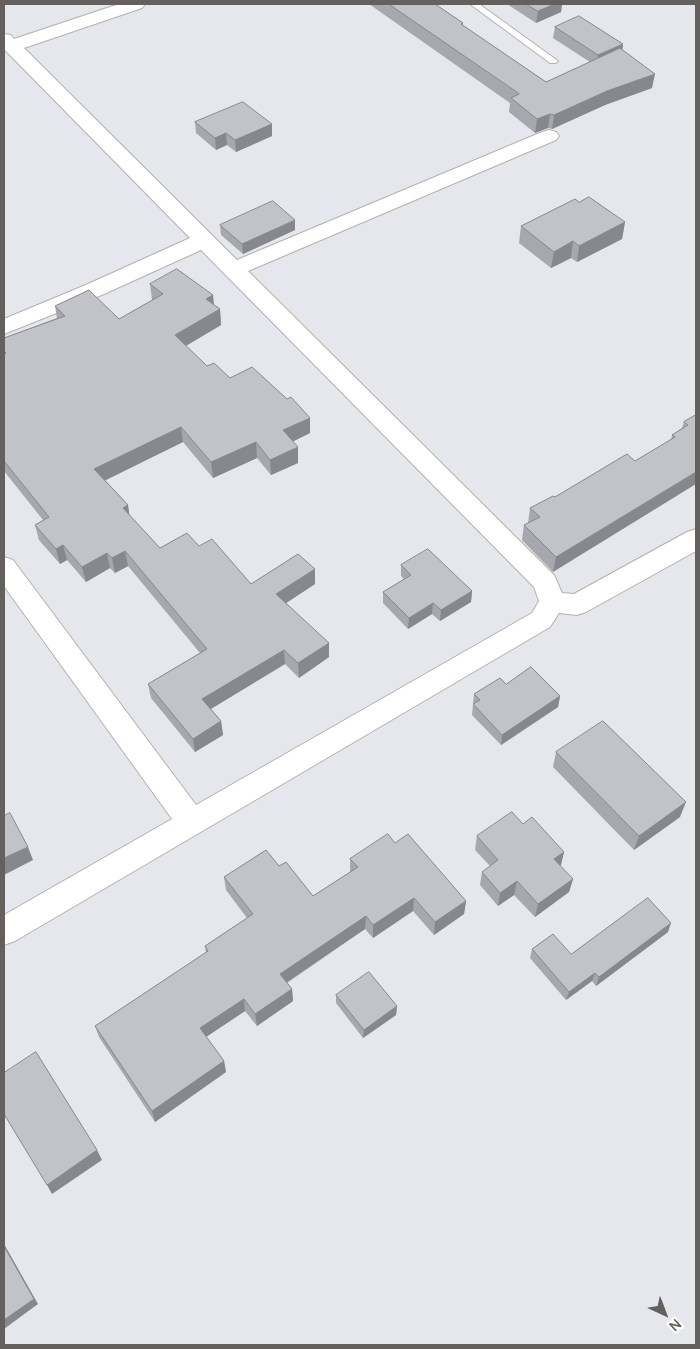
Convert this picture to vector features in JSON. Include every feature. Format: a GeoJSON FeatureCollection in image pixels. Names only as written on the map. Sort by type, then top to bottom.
{"type":"FeatureCollection","features":[{"type":"Feature","properties":{"kind":"street"},"geometry":{"type":"LineString","coordinates":[[136,4],[8,43],[545,582],[552,602]]}},
{"type":"Feature","properties":{"kind":"street"},"geometry":{"type":"LineString","coordinates":[[234,269],[549,136]]}},
{"type":"Feature","properties":{"kind":"street"},"geometry":{"type":"LineString","coordinates":[[4,327],[96,289],[205,240]]}},
{"type":"Feature","properties":{"kind":"street"},"geometry":{"type":"LineString","coordinates":[[552,602],[577,605],[696,539]]}},
{"type":"Feature","properties":{"kind":"street"},"geometry":{"type":"LineString","coordinates":[[4,567],[192,823]]}},
{"type":"Feature","properties":{"kind":"street"},"geometry":{"type":"LineString","coordinates":[[4,931],[540,620],[552,602]]}},
{"type":"Feature","properties":{"kind":"lane"},"geometry":{"type":"LineString","coordinates":[[474,4],[553,61]]}},
{"type":"Feature","properties":{"kind":"building"},"geometry":{"type":"Polygon","coordinates":[[[389,4],[435,4],[546,82],[620,48],[655,74],[607,91],[554,115],[550,114],[537,119],[511,98],[519,94],[389,4]]]}},
{"type":"Feature","properties":{"kind":"building"},"geometry":{"type":"Polygon","coordinates":[[[526,4],[555,4],[538,11],[526,4]]]}},
{"type":"Feature","properties":{"kind":"building"},"geometry":{"type":"Polygon","coordinates":[[[579,16],[623,44],[598,55],[555,27],[579,16]]]}},
{"type":"Feature","properties":{"kind":"building"},"geometry":{"type":"Polygon","coordinates":[[[243,102],[272,124],[235,140],[226,133],[215,138],[195,122],[243,102]]]}},
{"type":"Feature","properties":{"kind":"building"},"geometry":{"type":"Polygon","coordinates":[[[589,197],[625,222],[579,246],[573,241],[554,252],[521,226],[575,199],[579,202],[589,197]]]}},
{"type":"Feature","properties":{"kind":"building"},"geometry":{"type":"Polygon","coordinates":[[[273,201],[295,220],[242,244],[220,225],[273,201]]]}},
{"type":"Feature","properties":{"kind":"building"},"geometry":{"type":"Polygon","coordinates":[[[177,269],[213,295],[206,299],[220,309],[175,335],[207,366],[214,363],[230,378],[252,367],[287,399],[291,397],[310,418],[283,430],[298,447],[270,460],[256,442],[211,462],[181,427],[94,469],[128,505],[123,508],[160,548],[187,533],[199,546],[212,539],[251,584],[298,554],[315,569],[276,594],[329,643],[298,663],[284,650],[202,699],[221,721],[193,739],[148,684],[207,649],[125,551],[112,558],[107,553],[82,567],[63,545],[56,549],[35,525],[49,517],[4,461],[4,354],[6,353],[4,351],[4,338],[65,316],[55,306],[89,290],[119,319],[163,294],[150,284],[177,269]]]}},
{"type":"Feature","properties":{"kind":"building"},"geometry":{"type":"Polygon","coordinates":[[[696,415],[696,472],[556,557],[524,525],[540,517],[530,508],[553,496],[555,497],[627,454],[635,461],[675,437],[672,435],[688,425],[684,422],[696,415]]]}},
{"type":"Feature","properties":{"kind":"building"},"geometry":{"type":"Polygon","coordinates":[[[428,549],[472,591],[441,610],[433,603],[409,618],[383,592],[411,575],[401,565],[428,549]]]}},
{"type":"Feature","properties":{"kind":"building"},"geometry":{"type":"Polygon","coordinates":[[[531,667],[560,696],[502,735],[473,704],[480,700],[474,694],[500,678],[506,684],[531,667]]]}},
{"type":"Feature","properties":{"kind":"building"},"geometry":{"type":"Polygon","coordinates":[[[603,721],[686,802],[639,836],[556,752],[603,721]]]}},
{"type":"Feature","properties":{"kind":"building"},"geometry":{"type":"Polygon","coordinates":[[[512,812],[523,824],[532,817],[564,852],[554,859],[573,879],[538,904],[517,881],[500,893],[482,872],[498,860],[477,836],[512,812]]]}},
{"type":"Feature","properties":{"kind":"building"},"geometry":{"type":"Polygon","coordinates":[[[10,813],[28,847],[4,858],[4,816],[10,813]]]}},
{"type":"Feature","properties":{"kind":"building"},"geometry":{"type":"Polygon","coordinates":[[[388,834],[395,843],[408,834],[466,901],[435,922],[414,898],[373,925],[366,916],[280,974],[292,989],[255,1014],[244,999],[200,1028],[224,1061],[152,1111],[95,1026],[208,951],[205,946],[253,914],[224,877],[266,850],[279,866],[286,862],[313,896],[358,867],[350,859],[388,834]]]}},
{"type":"Feature","properties":{"kind":"building"},"geometry":{"type":"Polygon","coordinates":[[[648,898],[671,923],[599,977],[595,973],[569,992],[532,949],[553,934],[571,954],[648,898]]]}},
{"type":"Feature","properties":{"kind":"building"},"geometry":{"type":"Polygon","coordinates":[[[369,972],[397,1006],[364,1030],[336,995],[369,972]]]}},
{"type":"Feature","properties":{"kind":"building"},"geometry":{"type":"Polygon","coordinates":[[[36,1052],[97,1150],[47,1185],[4,1114],[4,1073],[36,1052]]]}},
{"type":"Feature","properties":{"kind":"building"},"geometry":{"type":"Polygon","coordinates":[[[4,1246],[34,1299],[4,1320],[4,1246]]]}}]}
